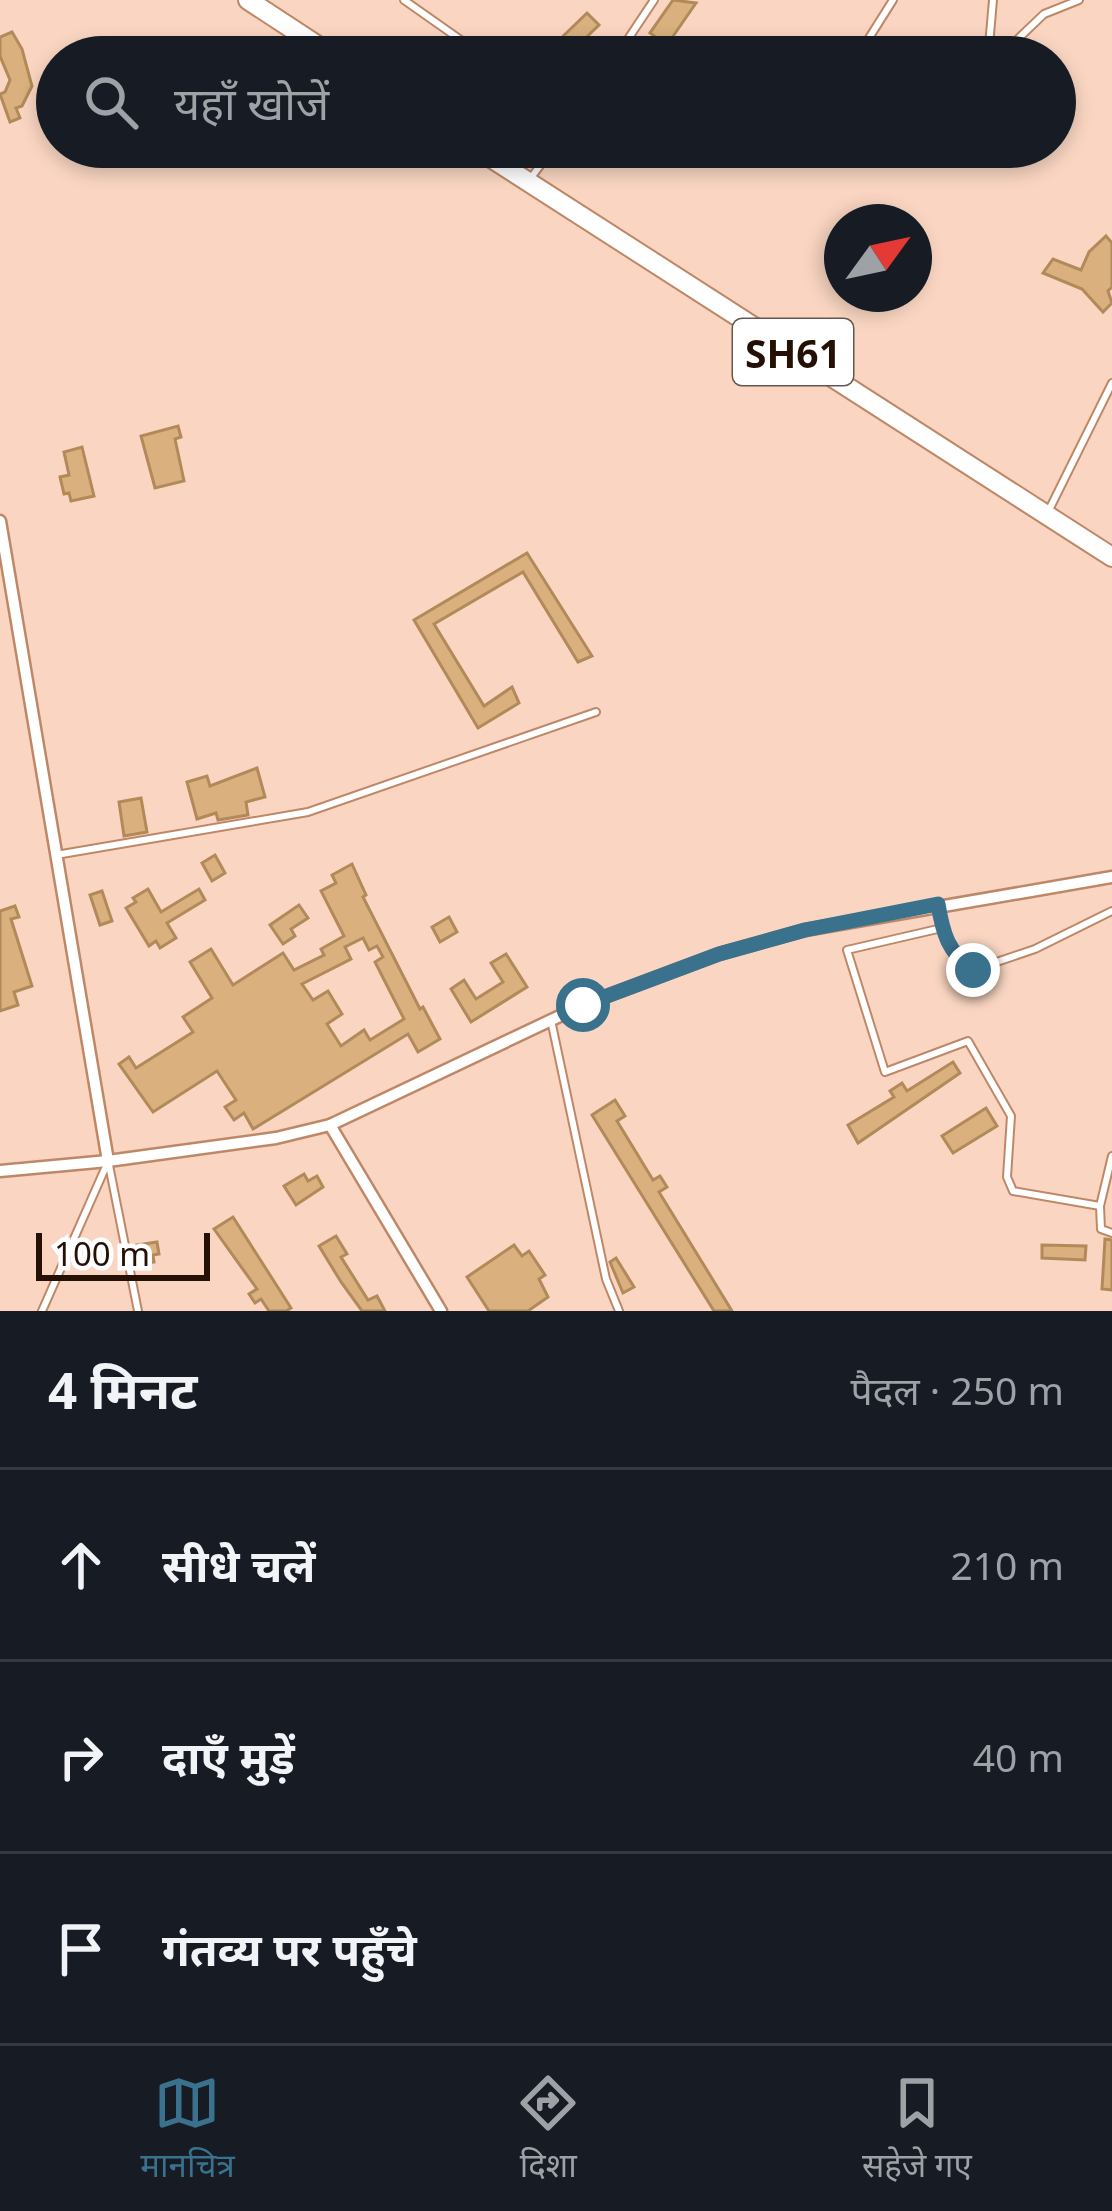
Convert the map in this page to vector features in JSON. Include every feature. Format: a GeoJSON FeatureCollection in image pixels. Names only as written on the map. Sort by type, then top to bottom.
{"type":"FeatureCollection","features":[{"type":"Feature","properties":{"kind":"main road"},"geometry":{"type":"LineString","coordinates":[[248,0],[303,36]]}},
{"type":"Feature","properties":{"kind":"main road","name":"SH61"},"geometry":{"type":"LineString","coordinates":[[506,168],[1112,557]]}},
{"type":"Feature","properties":{"kind":"street"},"geometry":{"type":"LineString","coordinates":[[0,520],[108,1161]]}},
{"type":"Feature","properties":{"kind":"street"},"geometry":{"type":"LineString","coordinates":[[0,1171],[276,1138],[330,1125],[551,1020],[719,954],[805,930],[1112,877]]}},
{"type":"Feature","properties":{"kind":"street"},"geometry":{"type":"LineString","coordinates":[[330,1125],[441,1311]]}},
{"type":"Feature","properties":{"kind":"lane"},"geometry":{"type":"LineString","coordinates":[[404,0],[455,36]]}},
{"type":"Feature","properties":{"kind":"lane"},"geometry":{"type":"LineString","coordinates":[[630,36],[654,0]]}},
{"type":"Feature","properties":{"kind":"lane"},"geometry":{"type":"LineString","coordinates":[[870,36],[893,0]]}},
{"type":"Feature","properties":{"kind":"lane"},"geometry":{"type":"LineString","coordinates":[[990,36],[993,0]]}},
{"type":"Feature","properties":{"kind":"lane"},"geometry":{"type":"LineString","coordinates":[[1021,36],[1044,14],[1079,0]]}},
{"type":"Feature","properties":{"kind":"lane"},"geometry":{"type":"LineString","coordinates":[[528,182],[538,168]]}},
{"type":"Feature","properties":{"kind":"lane"},"geometry":{"type":"LineString","coordinates":[[1046,515],[1112,383]]}},
{"type":"Feature","properties":{"kind":"lane"},"geometry":{"type":"LineString","coordinates":[[56,855],[308,812],[596,712]]}},
{"type":"Feature","properties":{"kind":"lane"},"geometry":{"type":"LineString","coordinates":[[938,904],[942,928],[957,958],[973,970],[1035,949],[1112,911]]}},
{"type":"Feature","properties":{"kind":"lane"},"geometry":{"type":"LineString","coordinates":[[942,928],[847,950],[885,1072],[968,1041],[1011,1116],[1007,1177],[1012,1191],[1100,1206]]}},
{"type":"Feature","properties":{"kind":"lane"},"geometry":{"type":"LineString","coordinates":[[551,1020],[606,1279],[619,1311]]}},
{"type":"Feature","properties":{"kind":"lane"},"geometry":{"type":"LineString","coordinates":[[1112,1156],[1100,1206],[1101,1229],[1112,1234]]}},
{"type":"Feature","properties":{"kind":"lane"},"geometry":{"type":"LineString","coordinates":[[42,1311],[108,1161]]}},
{"type":"Feature","properties":{"kind":"lane"},"geometry":{"type":"LineString","coordinates":[[108,1161],[138,1311]]}},
{"type":"Feature","properties":{"kind":"building"},"geometry":{"type":"Polygon","coordinates":[[[673,0],[696,3],[673,36],[650,33],[673,0]]]}},
{"type":"Feature","properties":{"kind":"building"},"geometry":{"type":"Polygon","coordinates":[[[587,13],[599,25],[588,36],[563,36],[587,13]]]}},
{"type":"Feature","properties":{"kind":"building"},"geometry":{"type":"Polygon","coordinates":[[[12,32],[32,86],[22,106],[16,108],[20,118],[10,122],[0,94],[10,80],[0,56],[0,37],[12,32]]]}},
{"type":"Feature","properties":{"kind":"building"},"geometry":{"type":"Polygon","coordinates":[[[1106,236],[1112,243],[1112,287],[1108,291],[1112,303],[1103,312],[1082,289],[1043,273],[1053,259],[1081,270],[1089,252],[1106,236]]]}},
{"type":"Feature","properties":{"kind":"building"},"geometry":{"type":"Polygon","coordinates":[[[178,426],[181,437],[175,439],[184,481],[155,488],[141,436],[178,426]]]}},
{"type":"Feature","properties":{"kind":"building"},"geometry":{"type":"Polygon","coordinates":[[[82,447],[94,496],[71,501],[60,477],[69,475],[64,452],[82,447]]]}},
{"type":"Feature","properties":{"kind":"building"},"geometry":{"type":"Polygon","coordinates":[[[527,553],[592,656],[578,662],[523,572],[434,624],[484,706],[512,687],[519,703],[478,728],[414,620],[527,553]]]}},
{"type":"Feature","properties":{"kind":"building"},"geometry":{"type":"Polygon","coordinates":[[[257,768],[265,797],[246,802],[248,815],[218,820],[216,813],[197,819],[187,782],[207,776],[210,786],[257,768]]]}},
{"type":"Feature","properties":{"kind":"building"},"geometry":{"type":"Polygon","coordinates":[[[141,798],[147,832],[124,836],[119,802],[141,798]]]}},
{"type":"Feature","properties":{"kind":"building"},"geometry":{"type":"Polygon","coordinates":[[[215,855],[225,873],[212,881],[202,863],[215,855]]]}},
{"type":"Feature","properties":{"kind":"building"},"geometry":{"type":"Polygon","coordinates":[[[352,864],[363,897],[440,1039],[418,1052],[408,1034],[253,1129],[244,1113],[234,1120],[225,1107],[236,1100],[217,1071],[153,1112],[119,1064],[129,1057],[136,1068],[193,1032],[183,1017],[212,998],[190,962],[211,949],[233,985],[283,953],[294,970],[324,955],[321,949],[344,936],[321,891],[336,883],[332,875],[352,864]],[[363,938],[345,947],[351,959],[302,984],[313,1000],[328,991],[342,1014],[327,1024],[341,1046],[364,1030],[370,1040],[404,1019],[375,962],[383,957],[377,946],[369,950],[363,938]]]}},
{"type":"Feature","properties":{"kind":"building"},"geometry":{"type":"Polygon","coordinates":[[[148,889],[161,912],[199,889],[205,900],[167,923],[176,938],[160,948],[156,941],[149,946],[126,908],[148,889]]]}},
{"type":"Feature","properties":{"kind":"building"},"geometry":{"type":"Polygon","coordinates":[[[102,891],[112,921],[100,925],[90,895],[102,891]]]}},
{"type":"Feature","properties":{"kind":"building"},"geometry":{"type":"Polygon","coordinates":[[[299,905],[308,918],[291,929],[295,936],[283,944],[270,925],[299,905]]]}},
{"type":"Feature","properties":{"kind":"building"},"geometry":{"type":"Polygon","coordinates":[[[15,906],[19,917],[11,919],[32,986],[14,992],[18,1005],[0,1011],[0,911],[15,906]]]}},
{"type":"Feature","properties":{"kind":"building"},"geometry":{"type":"Polygon","coordinates":[[[449,917],[457,932],[440,942],[432,927],[449,917]]]}},
{"type":"Feature","properties":{"kind":"building"},"geometry":{"type":"Polygon","coordinates":[[[506,954],[527,987],[471,1022],[451,989],[464,980],[476,999],[503,982],[491,963],[506,954]]]}},
{"type":"Feature","properties":{"kind":"building"},"geometry":{"type":"Polygon","coordinates":[[[953,1062],[960,1073],[858,1143],[848,1125],[894,1097],[890,1091],[902,1083],[907,1091],[953,1062]]]}},
{"type":"Feature","properties":{"kind":"building"},"geometry":{"type":"Polygon","coordinates":[[[615,1100],[625,1116],[617,1121],[653,1180],[660,1176],[667,1187],[659,1192],[732,1311],[714,1311],[592,1115],[615,1100]]]}},
{"type":"Feature","properties":{"kind":"building"},"geometry":{"type":"Polygon","coordinates":[[[986,1108],[997,1126],[953,1153],[942,1136],[986,1108]]]}},
{"type":"Feature","properties":{"kind":"building"},"geometry":{"type":"Polygon","coordinates":[[[304,1174],[308,1181],[317,1176],[323,1187],[296,1205],[284,1186],[304,1174]]]}},
{"type":"Feature","properties":{"kind":"building"},"geometry":{"type":"Polygon","coordinates":[[[233,1217],[291,1308],[286,1311],[269,1311],[261,1299],[255,1303],[249,1294],[257,1289],[214,1229],[233,1217]]]}},
{"type":"Feature","properties":{"kind":"building"},"geometry":{"type":"Polygon","coordinates":[[[336,1236],[347,1254],[341,1257],[368,1300],[377,1296],[385,1311],[362,1311],[341,1282],[319,1246],[336,1236]]]}},
{"type":"Feature","properties":{"kind":"building"},"geometry":{"type":"Polygon","coordinates":[[[1105,1239],[1112,1240],[1112,1290],[1102,1289],[1105,1239]]]}},
{"type":"Feature","properties":{"kind":"building"},"geometry":{"type":"Polygon","coordinates":[[[157,1242],[159,1254],[153,1255],[154,1262],[140,1264],[137,1245],[157,1242]]]}},
{"type":"Feature","properties":{"kind":"building"},"geometry":{"type":"Polygon","coordinates":[[[514,1245],[522,1256],[529,1251],[545,1275],[539,1279],[548,1297],[528,1311],[489,1311],[467,1277],[514,1245]]]}},
{"type":"Feature","properties":{"kind":"building"},"geometry":{"type":"Polygon","coordinates":[[[1042,1245],[1086,1246],[1085,1260],[1042,1258],[1042,1245]]]}},
{"type":"Feature","properties":{"kind":"building"},"geometry":{"type":"Polygon","coordinates":[[[616,1258],[634,1287],[623,1293],[610,1262],[616,1258]]]}},
{"type":"Feature","properties":{"kind":"route"},"geometry":{"type":"LineString","coordinates":[[583,1005],[719,954],[805,930],[938,904],[944,938],[957,958],[973,970]]}}]}
